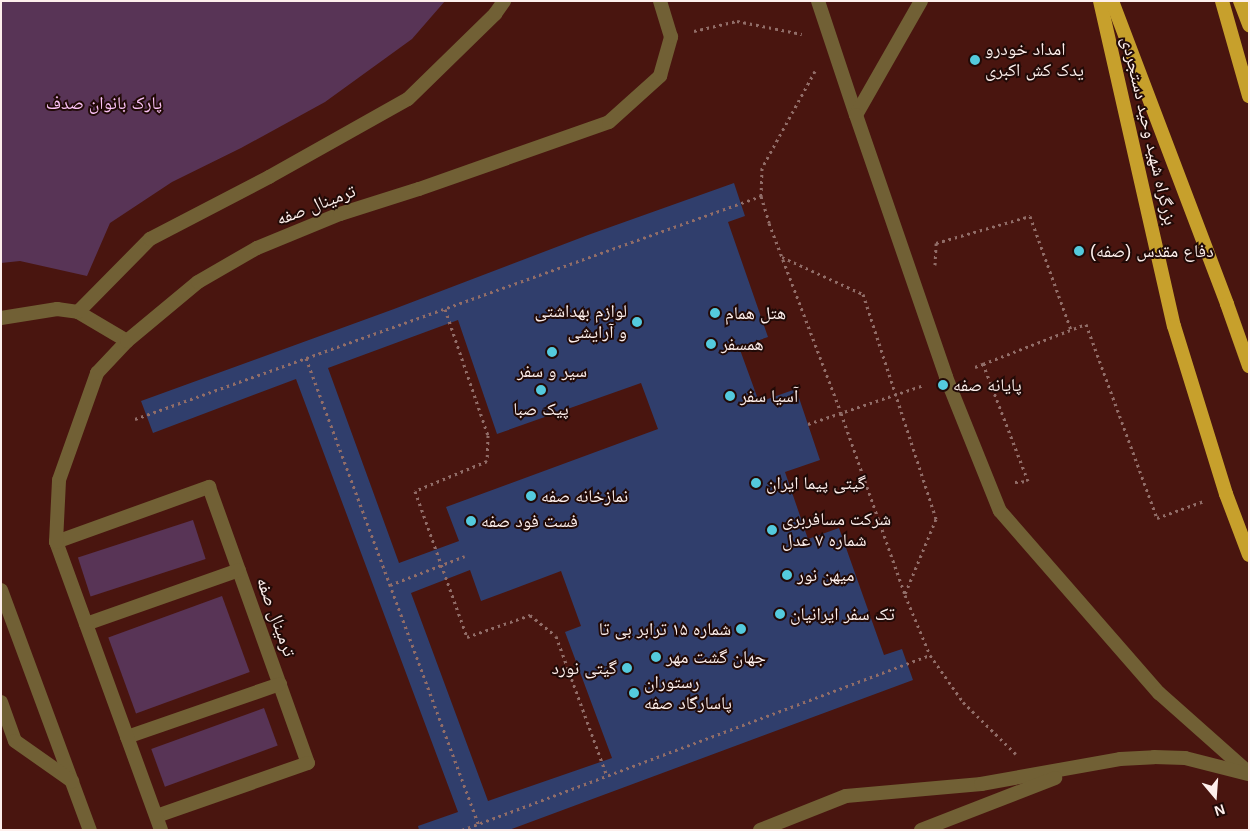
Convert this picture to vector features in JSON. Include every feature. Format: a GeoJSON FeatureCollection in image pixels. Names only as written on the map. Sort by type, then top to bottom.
{"type":"FeatureCollection","features":[{"type":"Feature","properties":{"kind":"highway","name":"بزرگراه شهید وحید دستجردی"},"geometry":{"type":"LineString","coordinates":[[1100,1],[1174,326],[1226,494],[1249,555]]}},
{"type":"Feature","properties":{"kind":"highway"},"geometry":{"type":"LineString","coordinates":[[1112,1],[1224,295],[1249,366]]}},
{"type":"Feature","properties":{"kind":"highway"},"geometry":{"type":"LineString","coordinates":[[1222,1],[1249,96]]}},
{"type":"Feature","properties":{"kind":"highway"},"geometry":{"type":"LineString","coordinates":[[1240,1],[1249,25]]}},
{"type":"Feature","properties":{"kind":"lane"},"geometry":{"type":"LineString","coordinates":[[78,312],[150,240],[269,177],[408,99],[495,14],[504,1]]}},
{"type":"Feature","properties":{"kind":"lane"},"geometry":{"type":"LineString","coordinates":[[660,1],[671,37]]}},
{"type":"Feature","properties":{"kind":"lane"},"geometry":{"type":"LineString","coordinates":[[818,1],[946,377],[1000,511],[1159,694],[1249,774]]}},
{"type":"Feature","properties":{"kind":"lane"},"geometry":{"type":"LineString","coordinates":[[856,115],[921,1]]}},
{"type":"Feature","properties":{"kind":"lane","name":"ترمینال صفه"},"geometry":{"type":"LineString","coordinates":[[56,542],[209,487],[308,763],[159,823],[56,542],[59,480],[97,373],[127,342],[198,282],[258,248],[340,214],[428,186],[609,122],[660,76],[671,37]]}},
{"type":"Feature","properties":{"kind":"lane"},"geometry":{"type":"LineString","coordinates":[[1,318],[57,309],[78,312],[127,342]]}},
{"type":"Feature","properties":{"kind":"lane"},"geometry":{"type":"LineString","coordinates":[[86,624],[239,570]]}},
{"type":"Feature","properties":{"kind":"lane"},"geometry":{"type":"LineString","coordinates":[[1,590],[90,830]]}},
{"type":"Feature","properties":{"kind":"lane"},"geometry":{"type":"LineString","coordinates":[[127,737],[280,684]]}},
{"type":"Feature","properties":{"kind":"lane"},"geometry":{"type":"LineString","coordinates":[[1,702],[15,741],[72,781]]}},
{"type":"Feature","properties":{"kind":"lane"},"geometry":{"type":"LineString","coordinates":[[760,830],[846,796],[982,784],[1120,759],[1185,758],[1249,774]]}},
{"type":"Feature","properties":{"kind":"lane"},"geometry":{"type":"LineString","coordinates":[[921,830],[1083,767]]}},
{"type":"Feature","properties":{"kind":"path"},"geometry":{"type":"LineString","coordinates":[[671,37],[737,21],[831,40],[762,168],[761,196],[781,256],[841,413],[905,594],[930,656],[963,702],[1037,775]]}},
{"type":"Feature","properties":{"kind":"path"},"geometry":{"type":"LineString","coordinates":[[135,419],[761,196]]}},
{"type":"Feature","properties":{"kind":"path"},"geometry":{"type":"LineString","coordinates":[[935,268],[936,244],[1030,216],[1071,330]]}},
{"type":"Feature","properties":{"kind":"path"},"geometry":{"type":"LineString","coordinates":[[781,256],[863,294],[936,519],[905,594]]}},
{"type":"Feature","properties":{"kind":"path"},"geometry":{"type":"LineString","coordinates":[[446,309],[488,435],[487,462],[416,491],[419,500],[467,637],[530,615],[556,636],[607,776]]}},
{"type":"Feature","properties":{"kind":"path"},"geometry":{"type":"LineString","coordinates":[[975,367],[1086,324],[1157,518],[1226,494]]}},
{"type":"Feature","properties":{"kind":"path"},"geometry":{"type":"LineString","coordinates":[[306,358],[478,824]]}},
{"type":"Feature","properties":{"kind":"path"},"geometry":{"type":"LineString","coordinates":[[983,364],[1028,481],[1010,482]]}},
{"type":"Feature","properties":{"kind":"path"},"geometry":{"type":"LineString","coordinates":[[808,424],[946,377]]}},
{"type":"Feature","properties":{"kind":"path"},"geometry":{"type":"LineString","coordinates":[[390,585],[465,556]]}},
{"type":"Feature","properties":{"kind":"path"},"geometry":{"type":"LineString","coordinates":[[462,830],[930,656]]}},
{"type":"Feature","properties":{"kind":"green space","name":"پارک بانوان صدف"},"geometry":{"type":"Polygon","coordinates":[[[1,1],[445,1],[412,39],[325,102],[241,148],[172,182],[110,223],[87,276],[20,261],[1,263],[1,1]]]}},
{"type":"Feature","properties":{"kind":"green space"},"geometry":{"type":"Polygon","coordinates":[[[193,520],[206,559],[91,596],[78,557],[193,520]]]}},
{"type":"Feature","properties":{"kind":"green space"},"geometry":{"type":"Polygon","coordinates":[[[222,596],[250,672],[136,713],[108,637],[222,596]]]}},
{"type":"Feature","properties":{"kind":"green space"},"geometry":{"type":"Polygon","coordinates":[[[264,708],[278,746],[165,787],[151,749],[264,708]]]}},
{"type":"Feature","properties":{"kind":"building"},"geometry":{"type":"Polygon","coordinates":[[[734,183],[745,216],[728,222],[768,337],[739,347],[759,402],[796,389],[820,460],[785,472],[808,539],[839,528],[884,655],[902,649],[913,680],[509,830],[419,830],[418,826],[458,812],[296,379],[153,433],[141,401],[394,309],[588,235],[734,183]],[[458,320],[328,368],[399,563],[459,541],[446,507],[658,429],[641,383],[497,434],[458,320]],[[470,570],[411,593],[488,801],[612,758],[565,632],[581,626],[561,571],[481,601],[470,570]]]}},
{"type":"Feature","properties":{"kind":"place","name":"امداد خودرو یدک کش اکبری"},"geometry":{"type":"Point","coordinates":[975,60]}},
{"type":"Feature","properties":{"kind":"place","name":"دفاع مقدس (صفه)"},"geometry":{"type":"Point","coordinates":[1079,251]}},
{"type":"Feature","properties":{"kind":"place","name":"هتل همام"},"geometry":{"type":"Point","coordinates":[715,313]}},
{"type":"Feature","properties":{"kind":"place","name":"لوازم بهداشتی و آرایشی"},"geometry":{"type":"Point","coordinates":[637,322]}},
{"type":"Feature","properties":{"kind":"place","name":"همسفر"},"geometry":{"type":"Point","coordinates":[711,344]}},
{"type":"Feature","properties":{"kind":"place","name":"سیر و سفر"},"geometry":{"type":"Point","coordinates":[552,352]}},
{"type":"Feature","properties":{"kind":"place","name":"پایانه صفه"},"geometry":{"type":"Point","coordinates":[943,385]}},
{"type":"Feature","properties":{"kind":"place","name":"پیک صبا"},"geometry":{"type":"Point","coordinates":[541,390]}},
{"type":"Feature","properties":{"kind":"place","name":"آسیا سفر"},"geometry":{"type":"Point","coordinates":[730,396]}},
{"type":"Feature","properties":{"kind":"place","name":"گیتی پیما ایران"},"geometry":{"type":"Point","coordinates":[756,483]}},
{"type":"Feature","properties":{"kind":"place","name":"نمازخانه صفه"},"geometry":{"type":"Point","coordinates":[531,496]}},
{"type":"Feature","properties":{"kind":"place","name":"فست فود صفه"},"geometry":{"type":"Point","coordinates":[471,521]}},
{"type":"Feature","properties":{"kind":"place","name":"شرکت مسافربری شماره ۷ عدل"},"geometry":{"type":"Point","coordinates":[772,530]}},
{"type":"Feature","properties":{"kind":"place","name":"میهن نور"},"geometry":{"type":"Point","coordinates":[787,575]}},
{"type":"Feature","properties":{"kind":"place","name":"تک سفر ایرانیان"},"geometry":{"type":"Point","coordinates":[780,614]}},
{"type":"Feature","properties":{"kind":"place","name":"شماره ۱۵ ترابر بی تا"},"geometry":{"type":"Point","coordinates":[741,629]}},
{"type":"Feature","properties":{"kind":"place","name":"جهان گشت مهر"},"geometry":{"type":"Point","coordinates":[656,657]}},
{"type":"Feature","properties":{"kind":"place","name":"گیتی نورد"},"geometry":{"type":"Point","coordinates":[627,668]}},
{"type":"Feature","properties":{"kind":"place","name":"رستوران پاسارگاد صفه"},"geometry":{"type":"Point","coordinates":[634,693]}}]}
